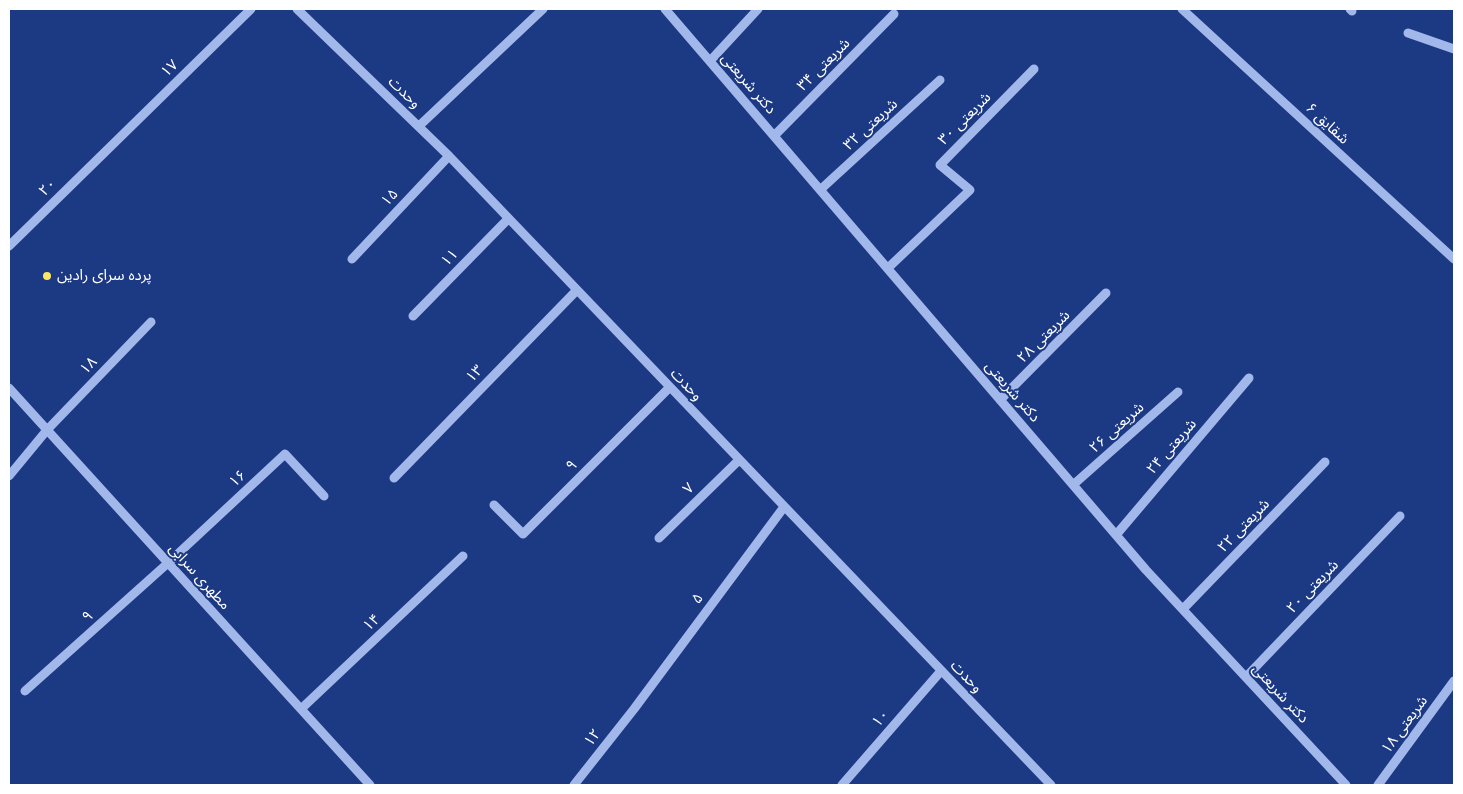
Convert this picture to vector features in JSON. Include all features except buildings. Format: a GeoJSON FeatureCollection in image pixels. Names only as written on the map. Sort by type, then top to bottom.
{"type":"FeatureCollection","features":[{"type":"Feature","properties":{"kind":"street","name":"۱۷"},"geometry":{"type":"LineString","coordinates":[[108,150],[251,9]]}},
{"type":"Feature","properties":{"kind":"street","name":"وحدت"},"geometry":{"type":"LineString","coordinates":[[297,9],[449,156],[1051,785]]}},
{"type":"Feature","properties":{"kind":"street"},"geometry":{"type":"LineString","coordinates":[[419,126],[543,9]]}},
{"type":"Feature","properties":{"kind":"street","name":"دکتر شریعتی"},"geometry":{"type":"LineString","coordinates":[[665,9],[1116,534],[1346,785]]}},
{"type":"Feature","properties":{"kind":"street"},"geometry":{"type":"LineString","coordinates":[[710,61],[758,9]]}},
{"type":"Feature","properties":{"kind":"street","name":"شقایق ۶"},"geometry":{"type":"LineString","coordinates":[[1182,9],[1454,259]]}},
{"type":"Feature","properties":{"kind":"street","name":"شریعتی ۳۴"},"geometry":{"type":"LineString","coordinates":[[774,136],[894,14]]}},
{"type":"Feature","properties":{"kind":"street"},"geometry":{"type":"LineString","coordinates":[[1408,34],[1454,49]]}},
{"type":"Feature","properties":{"kind":"street","name":"شریعتی ۳۰"},"geometry":{"type":"LineString","coordinates":[[888,268],[970,190],[940,165],[1034,69]]}},
{"type":"Feature","properties":{"kind":"street","name":"شریعتی ۳۲"},"geometry":{"type":"LineString","coordinates":[[820,190],[940,80]]}},
{"type":"Feature","properties":{"kind":"street","name":"۲۰"},"geometry":{"type":"LineString","coordinates":[[9,246],[108,150]]}},
{"type":"Feature","properties":{"kind":"street","name":"۱۵"},"geometry":{"type":"LineString","coordinates":[[352,259],[449,156]]}},
{"type":"Feature","properties":{"kind":"street","name":"۱۱"},"geometry":{"type":"LineString","coordinates":[[412,316],[508,219]]}},
{"type":"Feature","properties":{"kind":"street","name":"۱۳"},"geometry":{"type":"LineString","coordinates":[[394,478],[577,290]]}},
{"type":"Feature","properties":{"kind":"street","name":"شریعتی ۲۸"},"geometry":{"type":"LineString","coordinates":[[1000,400],[1106,293]]}},
{"type":"Feature","properties":{"kind":"street","name":"۱۸"},"geometry":{"type":"LineString","coordinates":[[47,430],[151,322]]}},
{"type":"Feature","properties":{"kind":"street","name":"شریعتی ۲۴"},"geometry":{"type":"LineString","coordinates":[[1116,534],[1249,378]]}},
{"type":"Feature","properties":{"kind":"street","name":"۹"},"geometry":{"type":"LineString","coordinates":[[494,505],[523,534],[670,387]]}},
{"type":"Feature","properties":{"kind":"street","name":"مطهری سرابی"},"geometry":{"type":"LineString","coordinates":[[9,388],[370,785]]}},
{"type":"Feature","properties":{"kind":"street","name":"شریعتی ۲۶"},"geometry":{"type":"LineString","coordinates":[[1073,485],[1178,392]]}},
{"type":"Feature","properties":{"kind":"street"},"geometry":{"type":"LineString","coordinates":[[9,476],[47,430]]}},
{"type":"Feature","properties":{"kind":"street","name":"۱۶"},"geometry":{"type":"LineString","coordinates":[[168,563],[285,454],[324,496]]}},
{"type":"Feature","properties":{"kind":"street","name":"۷"},"geometry":{"type":"LineString","coordinates":[[659,538],[739,460]]}},
{"type":"Feature","properties":{"kind":"street","name":"شریعتی ۲۲"},"geometry":{"type":"LineString","coordinates":[[1183,609],[1325,462]]}},
{"type":"Feature","properties":{"kind":"street","name":"۵"},"geometry":{"type":"LineString","coordinates":[[634,708],[784,506]]}},
{"type":"Feature","properties":{"kind":"street","name":"شریعتی ۲۰"},"geometry":{"type":"LineString","coordinates":[[1246,678],[1400,516]]}},
{"type":"Feature","properties":{"kind":"street","name":"۱۴"},"geometry":{"type":"LineString","coordinates":[[301,709],[463,556]]}},
{"type":"Feature","properties":{"kind":"street","name":"۹"},"geometry":{"type":"LineString","coordinates":[[25,691],[168,563]]}},
{"type":"Feature","properties":{"kind":"street","name":"۱۰"},"geometry":{"type":"LineString","coordinates":[[842,785],[941,671]]}},
{"type":"Feature","properties":{"kind":"street","name":"شریعتی ۱۸"},"geometry":{"type":"LineString","coordinates":[[1378,785],[1454,681]]}},
{"type":"Feature","properties":{"kind":"street","name":"۱۲"},"geometry":{"type":"LineString","coordinates":[[574,785],[634,708]]}},
{"type":"Feature","properties":{"kind":"place","name":"پرده سرای رادین"},"geometry":{"type":"Point","coordinates":[47,276]}}]}
